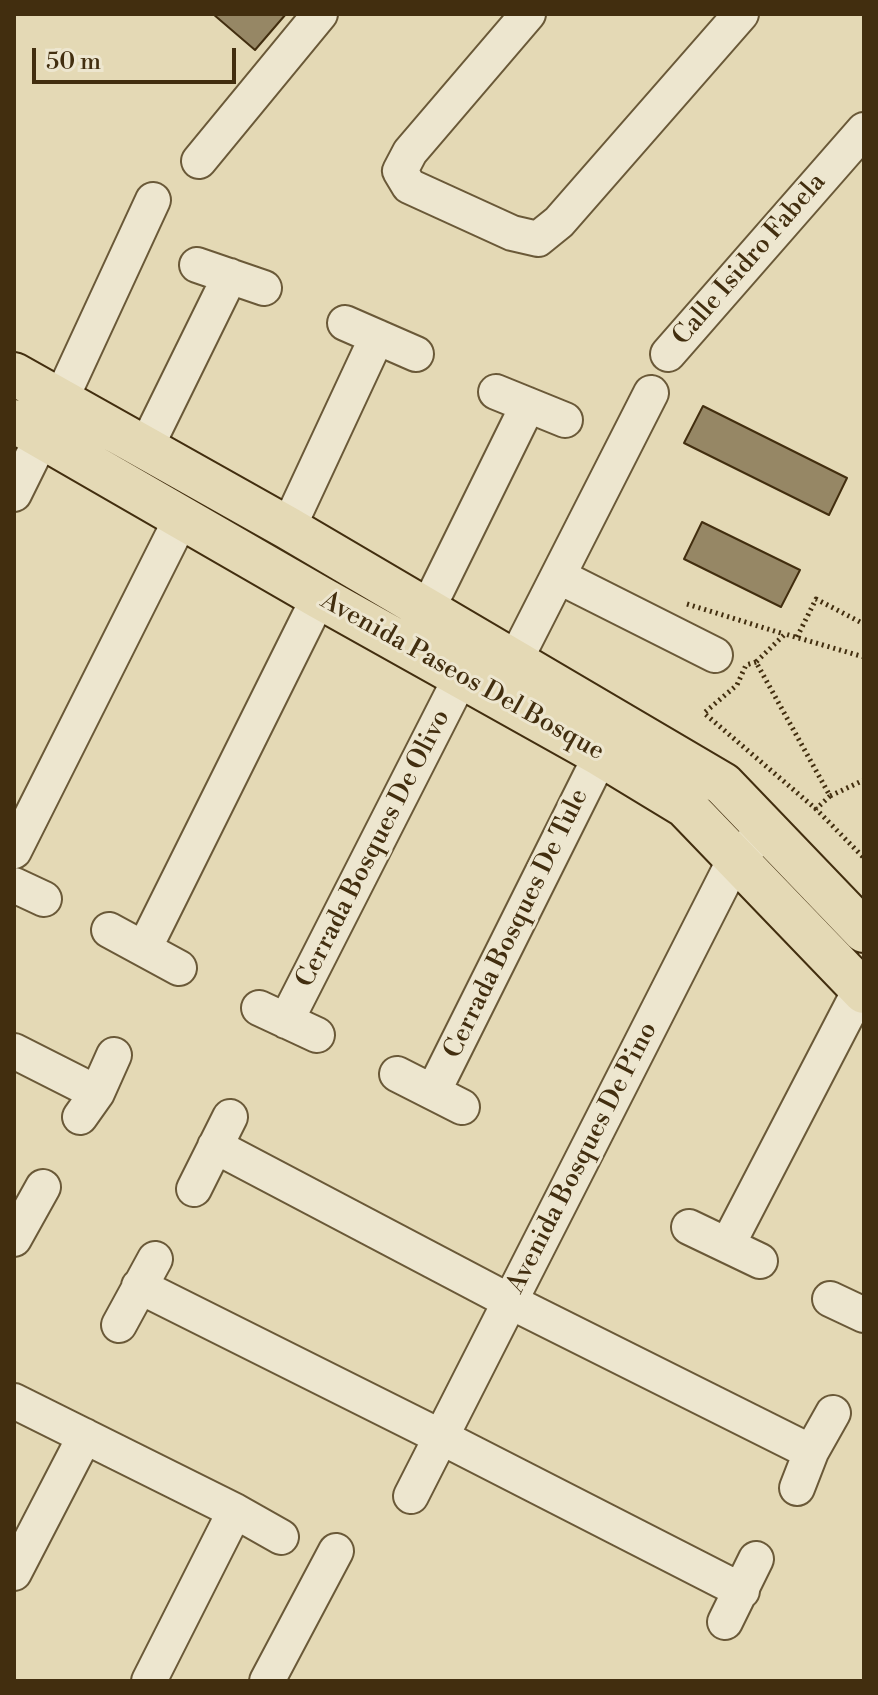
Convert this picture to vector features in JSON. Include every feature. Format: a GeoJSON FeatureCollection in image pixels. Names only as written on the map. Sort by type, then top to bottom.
{"type":"FeatureCollection","features":[{"type":"Feature","properties":{"kind":"main road","name":"Avenida Paseos Del Bosque"},"geometry":{"type":"LineString","coordinates":[[14,374],[39,420],[182,517],[319,597],[723,784],[864,931]]}},
{"type":"Feature","properties":{"kind":"main road","name":"Avenida Paseos Del Bosque"},"geometry":{"type":"LineString","coordinates":[[39,420],[146,447],[427,610],[491,678],[601,755],[685,806],[862,990]]}},
{"type":"Feature","properties":{"kind":"street"},"geometry":{"type":"LineString","coordinates":[[199,161],[320,14]]}},
{"type":"Feature","properties":{"kind":"street"},"geometry":{"type":"LineString","coordinates":[[528,14],[410,152],[400,171],[409,186],[512,233],[538,239],[559,222],[741,14]]}},
{"type":"Feature","properties":{"kind":"street","name":"Calle Isidro Fabela"},"geometry":{"type":"LineString","coordinates":[[668,354],[864,130]]}},
{"type":"Feature","properties":{"kind":"street"},"geometry":{"type":"LineString","coordinates":[[14,494],[39,420],[153,200]]}},
{"type":"Feature","properties":{"kind":"street"},"geometry":{"type":"LineString","coordinates":[[197,265],[264,288]]}},
{"type":"Feature","properties":{"kind":"street"},"geometry":{"type":"LineString","coordinates":[[146,447],[230,276]]}},
{"type":"Feature","properties":{"kind":"street"},"geometry":{"type":"LineString","coordinates":[[345,323],[416,354]]}},
{"type":"Feature","properties":{"kind":"street"},"geometry":{"type":"LineString","coordinates":[[288,528],[377,337]]}},
{"type":"Feature","properties":{"kind":"street"},"geometry":{"type":"LineString","coordinates":[[496,392],[565,420]]}},
{"type":"Feature","properties":{"kind":"street","name":"Cerrada Bosques De Olivo"},"geometry":{"type":"LineString","coordinates":[[317,1035],[273,1015],[558,576],[651,393]]}},
{"type":"Feature","properties":{"kind":"street"},"geometry":{"type":"LineString","coordinates":[[427,610],[528,405]]}},
{"type":"Feature","properties":{"kind":"street"},"geometry":{"type":"LineString","coordinates":[[14,851],[182,517]]}},
{"type":"Feature","properties":{"kind":"street"},"geometry":{"type":"LineString","coordinates":[[558,576],[715,655]]}},
{"type":"Feature","properties":{"kind":"street"},"geometry":{"type":"LineString","coordinates":[[144,949],[319,597]]}},
{"type":"Feature","properties":{"kind":"street","name":"Cerrada Bosques De Tule"},"geometry":{"type":"LineString","coordinates":[[397,1074],[448,1100],[601,755]]}},
{"type":"Feature","properties":{"kind":"street","name":"Avenida Bosques De Pino"},"geometry":{"type":"LineString","coordinates":[[411,1496],[735,859],[766,829]]}},
{"type":"Feature","properties":{"kind":"street"},"geometry":{"type":"LineString","coordinates":[[109,930],[179,968]]}},
{"type":"Feature","properties":{"kind":"street"},"geometry":{"type":"LineString","coordinates":[[728,1244],[862,990]]}},
{"type":"Feature","properties":{"kind":"street"},"geometry":{"type":"LineString","coordinates":[[14,1051],[88,1105],[114,1055]]}},
{"type":"Feature","properties":{"kind":"street"},"geometry":{"type":"LineString","coordinates":[[194,1189],[222,1132],[511,1302],[811,1452]]}},
{"type":"Feature","properties":{"kind":"street"},"geometry":{"type":"LineString","coordinates":[[15,1233],[43,1187]]}},
{"type":"Feature","properties":{"kind":"street"},"geometry":{"type":"LineString","coordinates":[[689,1227],[760,1261]]}},
{"type":"Feature","properties":{"kind":"street"},"geometry":{"type":"LineString","coordinates":[[119,1325],[147,1273],[441,1437],[742,1591]]}},
{"type":"Feature","properties":{"kind":"street"},"geometry":{"type":"LineString","coordinates":[[830,1299],[864,1315]]}},
{"type":"Feature","properties":{"kind":"street"},"geometry":{"type":"LineString","coordinates":[[14,1401],[281,1537]]}},
{"type":"Feature","properties":{"kind":"street"},"geometry":{"type":"LineString","coordinates":[[797,1488],[811,1452],[833,1413]]}},
{"type":"Feature","properties":{"kind":"street"},"geometry":{"type":"LineString","coordinates":[[14,1573],[85,1436]]}},
{"type":"Feature","properties":{"kind":"street"},"geometry":{"type":"LineString","coordinates":[[149,1681],[235,1511]]}},
{"type":"Feature","properties":{"kind":"street"},"geometry":{"type":"LineString","coordinates":[[267,1681],[336,1551]]}},
{"type":"Feature","properties":{"kind":"street"},"geometry":{"type":"LineString","coordinates":[[725,1622],[756,1559]]}},
{"type":"Feature","properties":{"kind":"path"},"geometry":{"type":"LineString","coordinates":[[649,622],[663,597],[864,657]]}},
{"type":"Feature","properties":{"kind":"path"},"geometry":{"type":"LineString","coordinates":[[797,637],[816,599],[864,624]]}},
{"type":"Feature","properties":{"kind":"path"},"geometry":{"type":"LineString","coordinates":[[785,634],[756,662],[746,665],[737,685],[704,713],[816,809],[864,858]]}},
{"type":"Feature","properties":{"kind":"path"},"geometry":{"type":"LineString","coordinates":[[756,662],[830,796]]}},
{"type":"Feature","properties":{"kind":"path"},"geometry":{"type":"LineString","coordinates":[[816,809],[830,796],[864,780]]}},
{"type":"Feature","properties":{"kind":"building"},"geometry":{"type":"Polygon","coordinates":[[[213,14],[286,14],[255,50],[213,14]]]}},
{"type":"Feature","properties":{"kind":"building"},"geometry":{"type":"Polygon","coordinates":[[[703,406],[847,478],[829,515],[684,443],[703,406]]]}},
{"type":"Feature","properties":{"kind":"building"},"geometry":{"type":"Polygon","coordinates":[[[702,522],[800,570],[781,607],[684,559],[702,522]]]}}]}
